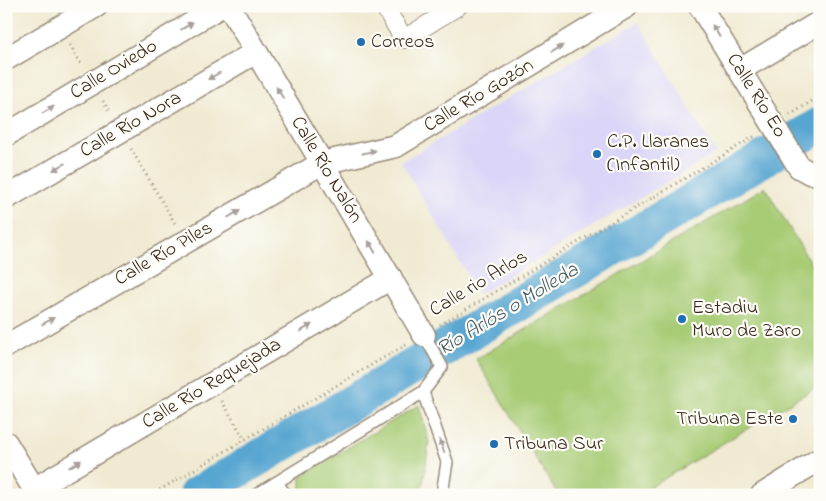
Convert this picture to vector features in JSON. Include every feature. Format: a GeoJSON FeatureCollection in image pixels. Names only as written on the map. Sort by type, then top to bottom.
{"type":"FeatureCollection","features":[{"type":"Feature","properties":{"kind":"street"},"geometry":{"type":"LineString","coordinates":[[6,59],[96,6]]}},
{"type":"Feature","properties":{"kind":"street","name":"Calle Oviedo"},"geometry":{"type":"LineString","coordinates":[[6,135],[221,6]]}},
{"type":"Feature","properties":{"kind":"street","name":"Calle Río Nalón"},"geometry":{"type":"LineString","coordinates":[[229,6],[425,337]]}},
{"type":"Feature","properties":{"kind":"street"},"geometry":{"type":"LineString","coordinates":[[384,6],[404,39],[458,6]]}},
{"type":"Feature","properties":{"kind":"street","name":"Calle Río Gozón"},"geometry":{"type":"LineString","coordinates":[[322,163],[396,146],[627,6]]}},
{"type":"Feature","properties":{"kind":"street","name":"Calle Río Eo"},"geometry":{"type":"LineString","coordinates":[[700,6],[799,167],[810,174],[820,173]]}},
{"type":"Feature","properties":{"kind":"street"},"geometry":{"type":"LineString","coordinates":[[740,70],[820,22]]}},
{"type":"Feature","properties":{"kind":"street","name":"Calle Río Nora"},"geometry":{"type":"LineString","coordinates":[[6,198],[256,52]]}},
{"type":"Feature","properties":{"kind":"street","name":"Calle Río Piles"},"geometry":{"type":"LineString","coordinates":[[6,346],[322,163]]}},
{"type":"Feature","properties":{"kind":"street","name":"Calle Río Requejada"},"geometry":{"type":"LineString","coordinates":[[32,492],[391,278]]}},
{"type":"Feature","properties":{"kind":"street"},"geometry":{"type":"LineString","coordinates":[[6,443],[32,492]]}},
{"type":"Feature","properties":{"kind":"street"},"geometry":{"type":"LineString","coordinates":[[762,495],[820,459]]}},
{"type":"Feature","properties":{"kind":"lane"},"geometry":{"type":"LineString","coordinates":[[256,495],[423,392],[442,367],[425,337]]}},
{"type":"Feature","properties":{"kind":"lane"},"geometry":{"type":"LineString","coordinates":[[423,392],[447,462],[442,494]]}},
{"type":"Feature","properties":{"kind":"lane"},"geometry":{"type":"LineString","coordinates":[[277,483],[286,495]]}},
{"type":"Feature","properties":{"kind":"path","name":"Calle rio Arlos"},"geometry":{"type":"LineString","coordinates":[[151,495],[425,337],[776,129],[820,96]]}},
{"type":"Feature","properties":{"kind":"path"},"geometry":{"type":"LineString","coordinates":[[212,384],[245,440]]}},
{"type":"Feature","properties":{"kind":"shaded area"},"geometry":{"type":"Polygon","coordinates":[[[638,22],[716,153],[479,294],[401,162],[638,22]]]}},
{"type":"Feature","properties":{"kind":"green space","name":"Estadiu Muro de Zaro"},"geometry":{"type":"Polygon","coordinates":[[[765,187],[820,279],[820,385],[637,495],[558,495],[476,359],[765,187]]]}},
{"type":"Feature","properties":{"kind":"green space"},"geometry":{"type":"Polygon","coordinates":[[[419,405],[429,442],[423,485],[412,495],[301,495],[301,476],[419,405]]]}},
{"type":"Feature","properties":{"kind":"waterway","name":"Río Arlós o Molleda"},"geometry":{"type":"LineString","coordinates":[[196,495],[820,125]]}},
{"type":"Feature","properties":{"kind":"place","name":"Correos"},"geometry":{"type":"Point","coordinates":[361,42]}},
{"type":"Feature","properties":{"kind":"place","name":"C.P. Llaranes (Infantil)"},"geometry":{"type":"Point","coordinates":[597,154]}},
{"type":"Feature","properties":{"kind":"place","name":"Estadiu Muro de Zaro"},"geometry":{"type":"Point","coordinates":[682,319]}},
{"type":"Feature","properties":{"kind":"place","name":"Tribuna Este"},"geometry":{"type":"Point","coordinates":[793,419]}},
{"type":"Feature","properties":{"kind":"place","name":"Tribuna Sur"},"geometry":{"type":"Point","coordinates":[494,444]}}]}
